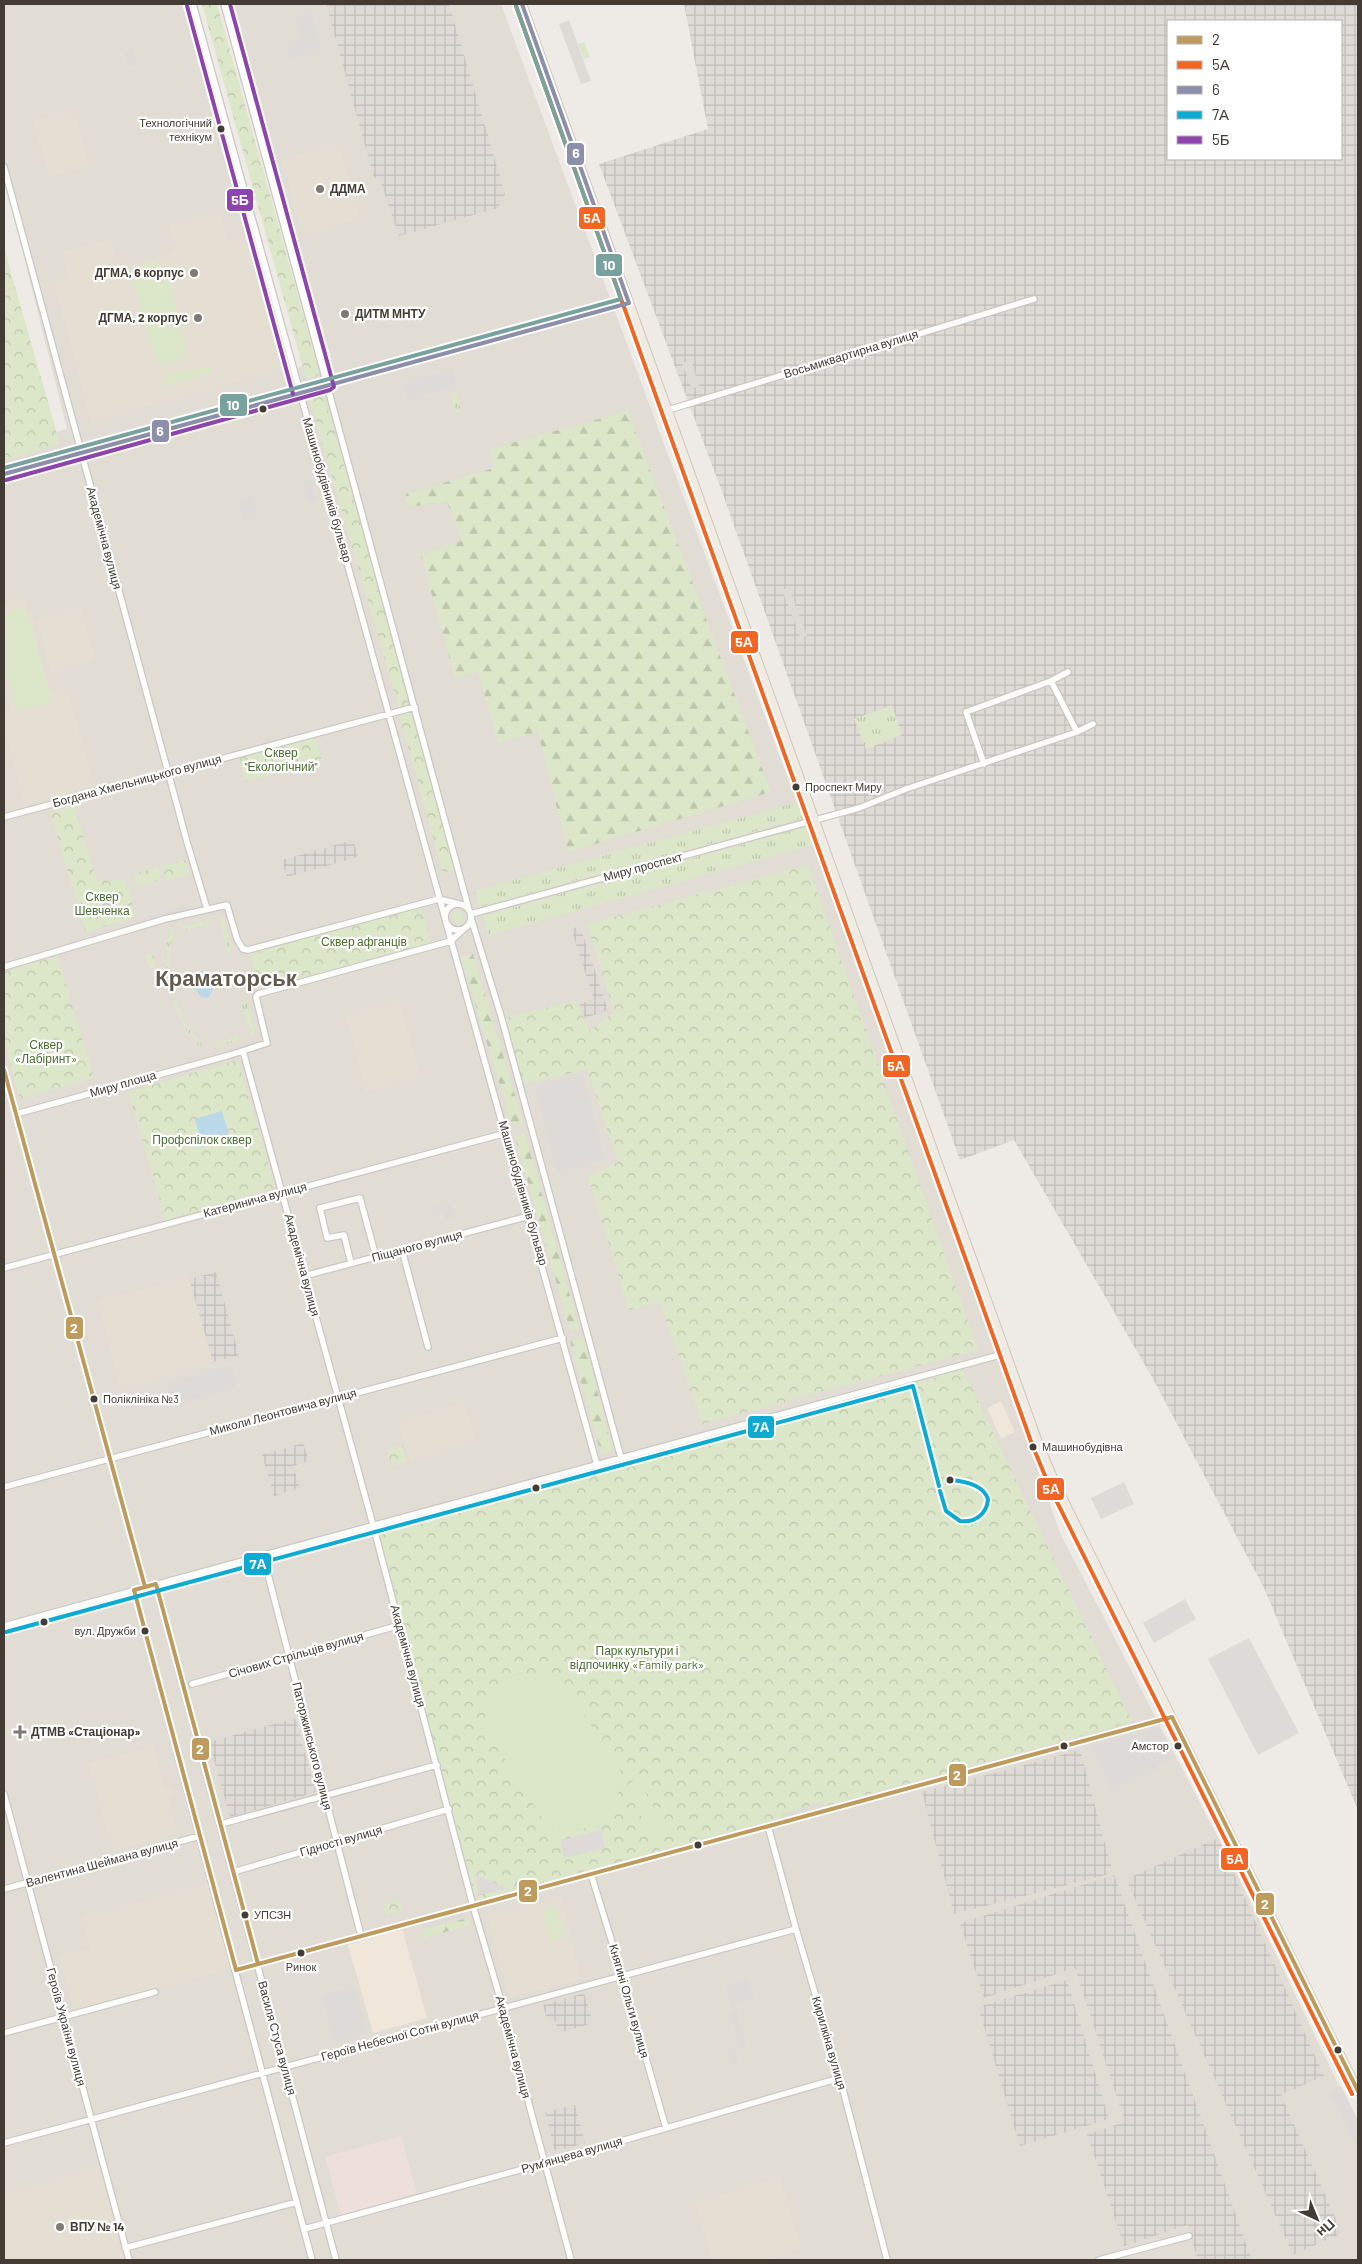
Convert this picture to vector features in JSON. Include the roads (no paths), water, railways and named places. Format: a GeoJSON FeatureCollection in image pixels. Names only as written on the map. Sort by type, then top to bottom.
{"type":"FeatureCollection","features":[{"type":"Feature","properties":{"kind":"main road"},"geometry":{"type":"LineString","coordinates":[[522,4],[1039,1445],[1057,1487],[1358,2091]]}},
{"type":"Feature","properties":{"kind":"street","name":"Машинобудівників бульвар"},"geometry":{"type":"LineString","coordinates":[[193,4],[597,1465]]}},
{"type":"Feature","properties":{"kind":"street","name":"Машинобудівників бульвар"},"geometry":{"type":"LineString","coordinates":[[224,4],[470,914],[500,1016],[621,1458]]}},
{"type":"Feature","properties":{"kind":"street","name":"Академічна вулиця"},"geometry":{"type":"LineString","coordinates":[[4,167],[207,909]]}},
{"type":"Feature","properties":{"kind":"street","name":"Восьмиквартирна вулиця"},"geometry":{"type":"LineString","coordinates":[[668,410],[1034,299]]}},
{"type":"Feature","properties":{"kind":"street"},"geometry":{"type":"LineString","coordinates":[[4,474],[629,303]]}},
{"type":"Feature","properties":{"kind":"street"},"geometry":{"type":"LineString","coordinates":[[984,764],[966,712],[1051,681],[1068,672]]}},
{"type":"Feature","properties":{"kind":"street"},"geometry":{"type":"LineString","coordinates":[[1051,681],[1077,732]]}},
{"type":"Feature","properties":{"kind":"street","name":"Богдана Хмельницького вулиця"},"geometry":{"type":"LineString","coordinates":[[4,817],[415,707]]}},
{"type":"Feature","properties":{"kind":"street","name":"Миру проспект"},"geometry":{"type":"LineString","coordinates":[[470,914],[859,808],[906,789],[1077,732],[1093,724]]}},
{"type":"Feature","properties":{"kind":"street"},"geometry":{"type":"LineString","coordinates":[[4,967],[165,919],[227,906],[237,939],[243,949],[248,950],[439,899],[462,905],[470,914],[467,926],[451,941],[258,994],[256,998],[267,1043],[243,1051]]}},
{"type":"Feature","properties":{"kind":"street"},"geometry":{"type":"LineString","coordinates":[[462,905],[450,906],[445,920],[456,930],[467,926]]}},
{"type":"Feature","properties":{"kind":"street","name":"Академічна вулиця"},"geometry":{"type":"LineString","coordinates":[[243,1051],[400,1625],[473,1906],[503,2008],[571,2260]]}},
{"type":"Feature","properties":{"kind":"street","name":"Миру площа"},"geometry":{"type":"LineString","coordinates":[[16,1114],[243,1051]]}},
{"type":"Feature","properties":{"kind":"street"},"geometry":{"type":"LineString","coordinates":[[4,1070],[145,1587]]}},
{"type":"Feature","properties":{"kind":"street","name":"Катеринича вулиця"},"geometry":{"type":"LineString","coordinates":[[4,1268],[506,1133]]}},
{"type":"Feature","properties":{"kind":"street"},"geometry":{"type":"LineString","coordinates":[[352,1263],[344,1234],[328,1238],[320,1208],[360,1198],[376,1256]]}},
{"type":"Feature","properties":{"kind":"street","name":"Піщаного вулиця"},"geometry":{"type":"LineString","coordinates":[[304,1276],[529,1216]]}},
{"type":"Feature","properties":{"kind":"street"},"geometry":{"type":"LineString","coordinates":[[402,1250],[428,1347]]}},
{"type":"Feature","properties":{"kind":"street","name":"Миколи Леонтовича вулиця"},"geometry":{"type":"LineString","coordinates":[[4,1487],[563,1338]]}},
{"type":"Feature","properties":{"kind":"street"},"geometry":{"type":"LineString","coordinates":[[4,1626],[1007,1353]]}},
{"type":"Feature","properties":{"kind":"street","name":"Паторжинського вулиця"},"geometry":{"type":"LineString","coordinates":[[263,1555],[361,1936]]}},
{"type":"Feature","properties":{"kind":"street","name":"Василя Стуса вулиця"},"geometry":{"type":"LineString","coordinates":[[156,1584],[336,2260]]}},
{"type":"Feature","properties":{"kind":"street","name":"Василя Стуса вулиця"},"geometry":{"type":"LineString","coordinates":[[134,1590],[312,2260]]}},
{"type":"Feature","properties":{"kind":"street","name":"Січових Стрільців вулиця"},"geometry":{"type":"LineString","coordinates":[[192,1684],[400,1625]]}},
{"type":"Feature","properties":{"kind":"street"},"geometry":{"type":"LineString","coordinates":[[236,1970],[1172,1717]]}},
{"type":"Feature","properties":{"kind":"street"},"geometry":{"type":"LineString","coordinates":[[220,1824],[437,1765]]}},
{"type":"Feature","properties":{"kind":"street","name":"Героїв України вулиця"},"geometry":{"type":"LineString","coordinates":[[4,1794],[128,2260]]}},
{"type":"Feature","properties":{"kind":"street","name":"Гідності вулиця"},"geometry":{"type":"LineString","coordinates":[[234,1872],[449,1809]]}},
{"type":"Feature","properties":{"kind":"street","name":"Кирилкіна вулиця"},"geometry":{"type":"LineString","coordinates":[[768,1826],[840,2078],[888,2260]]}},
{"type":"Feature","properties":{"kind":"street","name":"Валентина Шеймана вулиця"},"geometry":{"type":"LineString","coordinates":[[4,1889],[200,1836]]}},
{"type":"Feature","properties":{"kind":"street","name":"Княгині Ольги вулиця"},"geometry":{"type":"LineString","coordinates":[[591,1874],[666,2128]]}},
{"type":"Feature","properties":{"kind":"street","name":"Героїв Небесної Сотні вулиця"},"geometry":{"type":"LineString","coordinates":[[4,2143],[796,1929]]}},
{"type":"Feature","properties":{"kind":"street"},"geometry":{"type":"LineString","coordinates":[[4,2033],[155,1992]]}},
{"type":"Feature","properties":{"kind":"street","name":"Рум’янцева вулиця"},"geometry":{"type":"LineString","coordinates":[[304,2229],[545,2163],[840,2078]]}},
{"type":"Feature","properties":{"kind":"street"},"geometry":{"type":"LineString","coordinates":[[125,2248],[296,2202]]}},
{"type":"Feature","properties":{"kind":"street"},"geometry":{"type":"LineString","coordinates":[[1099,2260],[1189,2236]]}},
{"type":"Feature","properties":{"kind":"water"},"geometry":{"type":"Polygon","coordinates":[[[202,971],[208,976],[212,987],[208,998],[201,997],[194,987],[196,975],[202,971]]]}},
{"type":"Feature","properties":{"kind":"water"},"geometry":{"type":"Polygon","coordinates":[[[222,1111],[230,1139],[202,1147],[195,1119],[222,1111]]]}},
{"type":"Feature","properties":{"kind":"place","name":"Технологічний технікум"},"geometry":{"type":"Point","coordinates":[221,129]}},
{"type":"Feature","properties":{"kind":"place","name":"ДДМА"},"geometry":{"type":"Point","coordinates":[320,189]}},
{"type":"Feature","properties":{"kind":"place","name":"ДГМА, 6 корпус"},"geometry":{"type":"Point","coordinates":[194,273]}},
{"type":"Feature","properties":{"kind":"place","name":"ДИТМ МНТУ"},"geometry":{"type":"Point","coordinates":[345,314]}},
{"type":"Feature","properties":{"kind":"place","name":"ДГМА, 2 корпус"},"geometry":{"type":"Point","coordinates":[198,318]}},
{"type":"Feature","properties":{"kind":"place","name":"Проспект Миру"},"geometry":{"type":"Point","coordinates":[796,787]}},
{"type":"Feature","properties":{"kind":"place","name":"Поліклініка №3"},"geometry":{"type":"Point","coordinates":[94,1399]}},
{"type":"Feature","properties":{"kind":"place","name":"Машинобудівна"},"geometry":{"type":"Point","coordinates":[1033,1447]}},
{"type":"Feature","properties":{"kind":"place","name":"вул. Дружби"},"geometry":{"type":"Point","coordinates":[145,1631]}},
{"type":"Feature","properties":{"kind":"place","name":"ДТМВ «Стаціонар»"},"geometry":{"type":"Point","coordinates":[20,1732]}},
{"type":"Feature","properties":{"kind":"place","name":"Амстор"},"geometry":{"type":"Point","coordinates":[1178,1746]}},
{"type":"Feature","properties":{"kind":"place","name":"УПСЗН"},"geometry":{"type":"Point","coordinates":[245,1915]}},
{"type":"Feature","properties":{"kind":"place","name":"Ринок"},"geometry":{"type":"Point","coordinates":[301,1953]}},
{"type":"Feature","properties":{"kind":"place","name":"ВПУ № 14"},"geometry":{"type":"Point","coordinates":[60,2227]}},
{"type":"Feature","properties":{"kind":"district","name":"Краматорськ"},"geometry":{"type":"Point","coordinates":[226,978]}},
{"type":"Feature","properties":{"kind":"park label","name":"Сквер \"Екологічний\""},"geometry":{"type":"Point","coordinates":[281,760]}},
{"type":"Feature","properties":{"kind":"park label","name":"Сквер Шевченка"},"geometry":{"type":"Point","coordinates":[102,904]}},
{"type":"Feature","properties":{"kind":"park label","name":"Сквер афганців"},"geometry":{"type":"Point","coordinates":[364,942]}},
{"type":"Feature","properties":{"kind":"park label","name":"Сквер «Лабіринт»"},"geometry":{"type":"Point","coordinates":[46,1052]}},
{"type":"Feature","properties":{"kind":"park label","name":"Профспілок сквер"},"geometry":{"type":"Point","coordinates":[202,1140]}},
{"type":"Feature","properties":{"kind":"park label","name":"Парк культури і відпочинку «Family park»"},"geometry":{"type":"Point","coordinates":[637,1658]}}]}
